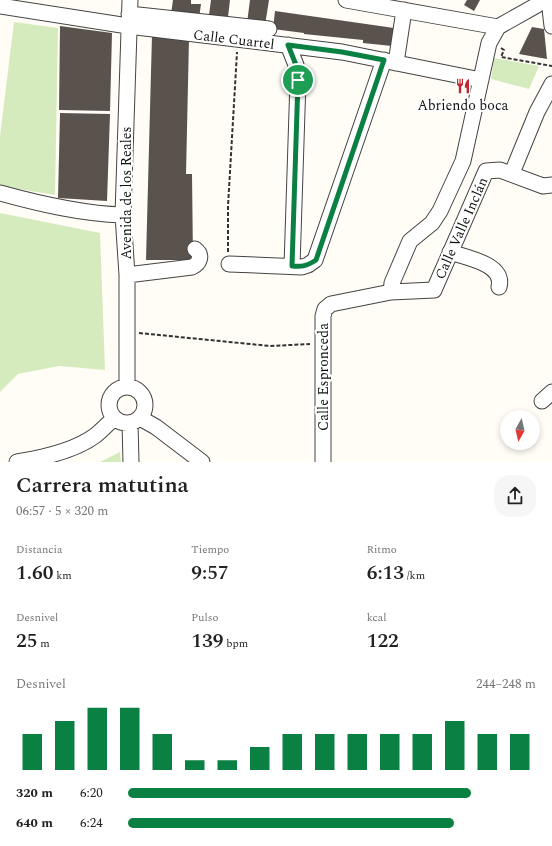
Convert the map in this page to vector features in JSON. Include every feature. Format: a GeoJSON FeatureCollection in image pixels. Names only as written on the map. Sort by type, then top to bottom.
{"type":"FeatureCollection","features":[{"type":"Feature","properties":{"kind":"street"},"geometry":{"type":"LineString","coordinates":[[348,0],[404,10],[424,7],[498,27]]}},
{"type":"Feature","properties":{"kind":"street"},"geometry":{"type":"LineString","coordinates":[[391,292],[392,283],[410,241],[432,223],[440,211],[463,161],[489,43],[498,27],[537,5],[540,0]]}},
{"type":"Feature","properties":{"kind":"street"},"geometry":{"type":"LineString","coordinates":[[548,0],[552,26]]}},
{"type":"Feature","properties":{"kind":"street"},"geometry":{"type":"LineString","coordinates":[[0,6],[129,13],[269,29]]}},
{"type":"Feature","properties":{"kind":"street"},"geometry":{"type":"LineString","coordinates":[[229,264],[308,266],[316,260],[390,62],[404,10]]}},
{"type":"Feature","properties":{"kind":"street","name":"Calle Cuartel"},"geometry":{"type":"LineString","coordinates":[[129,13],[238,39],[342,52],[481,80]]}},
{"type":"Feature","properties":{"kind":"street","name":"Avenida de los Reales"},"geometry":{"type":"LineString","coordinates":[[127,386],[127,275],[123,215],[129,13]]}},
{"type":"Feature","properties":{"kind":"street"},"geometry":{"type":"LineString","coordinates":[[288,45],[296,65],[298,80],[292,266]]}},
{"type":"Feature","properties":{"kind":"street"},"geometry":{"type":"LineString","coordinates":[[552,84],[538,112],[512,173],[543,186],[552,185]]}},
{"type":"Feature","properties":{"kind":"street","name":"Calle Valle Inclán"},"geometry":{"type":"LineString","coordinates":[[434,290],[486,170],[492,169],[512,173]]}},
{"type":"Feature","properties":{"kind":"street"},"geometry":{"type":"LineString","coordinates":[[0,193],[37,203],[107,214],[123,215]]}},
{"type":"Feature","properties":{"kind":"street"},"geometry":{"type":"LineString","coordinates":[[127,275],[192,267],[197,263],[200,257],[199,252],[195,249]]}},
{"type":"Feature","properties":{"kind":"street"},"geometry":{"type":"LineString","coordinates":[[450,252],[493,268],[498,273],[501,281],[499,287]]}},
{"type":"Feature","properties":{"kind":"street","name":"Calle Espronceda"},"geometry":{"type":"LineString","coordinates":[[323,462],[323,316],[325,309],[331,304],[391,292],[434,290]]}},
{"type":"Feature","properties":{"kind":"street"},"geometry":{"type":"LineString","coordinates":[[131,462],[135,420],[143,412],[145,401],[138,391],[127,386],[117,389],[110,398],[108,408],[114,418],[120,422],[135,420],[156,427],[202,462]]}},
{"type":"Feature","properties":{"kind":"street"},"geometry":{"type":"LineString","coordinates":[[17,462],[42,458],[69,448],[95,436],[114,418]]}},
{"type":"Feature","properties":{"kind":"path"},"geometry":{"type":"LineString","coordinates":[[229,264],[228,206],[238,39]]}},
{"type":"Feature","properties":{"kind":"path"},"geometry":{"type":"LineString","coordinates":[[489,43],[504,50],[501,57],[552,66]]}},
{"type":"Feature","properties":{"kind":"path"},"geometry":{"type":"LineString","coordinates":[[127,332],[270,346],[323,344]]}},
{"type":"Feature","properties":{"kind":"green space"},"geometry":{"type":"Polygon","coordinates":[[[14,22],[58,28],[55,195],[0,186],[0,136],[14,22]]]}},
{"type":"Feature","properties":{"kind":"green space"},"geometry":{"type":"Polygon","coordinates":[[[494,58],[539,66],[529,89],[491,79],[494,58]]]}},
{"type":"Feature","properties":{"kind":"green space"},"geometry":{"type":"Polygon","coordinates":[[[0,213],[100,233],[105,370],[59,366],[18,374],[0,392],[0,213]]]}},
{"type":"Feature","properties":{"kind":"green space"},"geometry":{"type":"Polygon","coordinates":[[[120,452],[121,462],[100,462],[120,452]]]}},
{"type":"Feature","properties":{"kind":"building"},"geometry":{"type":"Polygon","coordinates":[[[173,0],[191,0],[191,4],[201,4],[199,18],[171,14],[173,0]]]}},
{"type":"Feature","properties":{"kind":"building"},"geometry":{"type":"Polygon","coordinates":[[[211,0],[230,0],[228,17],[209,15],[211,0]]]}},
{"type":"Feature","properties":{"kind":"building"},"geometry":{"type":"Polygon","coordinates":[[[250,0],[269,0],[265,25],[247,23],[250,0]]]}},
{"type":"Feature","properties":{"kind":"building"},"geometry":{"type":"Polygon","coordinates":[[[467,0],[480,0],[474,11],[464,5],[467,0]]]}},
{"type":"Feature","properties":{"kind":"building"},"geometry":{"type":"Polygon","coordinates":[[[275,11],[394,28],[392,46],[363,43],[363,40],[304,34],[273,29],[275,11]]]}},
{"type":"Feature","properties":{"kind":"building"},"geometry":{"type":"Polygon","coordinates":[[[60,26],[112,33],[110,111],[59,110],[60,26]]]}},
{"type":"Feature","properties":{"kind":"building"},"geometry":{"type":"Polygon","coordinates":[[[532,27],[544,29],[547,59],[519,54],[532,27]]]}},
{"type":"Feature","properties":{"kind":"building"},"geometry":{"type":"Polygon","coordinates":[[[152,35],[189,39],[186,174],[192,174],[193,260],[146,260],[152,35]]]}},
{"type":"Feature","properties":{"kind":"building"},"geometry":{"type":"Polygon","coordinates":[[[60,113],[110,114],[107,201],[58,198],[60,113]]]}},
{"type":"Feature","properties":{"kind":"place","name":"Abriendo boca"},"geometry":{"type":"Point","coordinates":[463,86]}},
{"type":"Feature","properties":{"kind":"route"},"geometry":{"type":"LineString","coordinates":[[288,45],[342,52],[384,60],[316,260],[308,266],[302,267],[292,266],[298,135],[298,80],[296,65],[288,45]]}}]}
